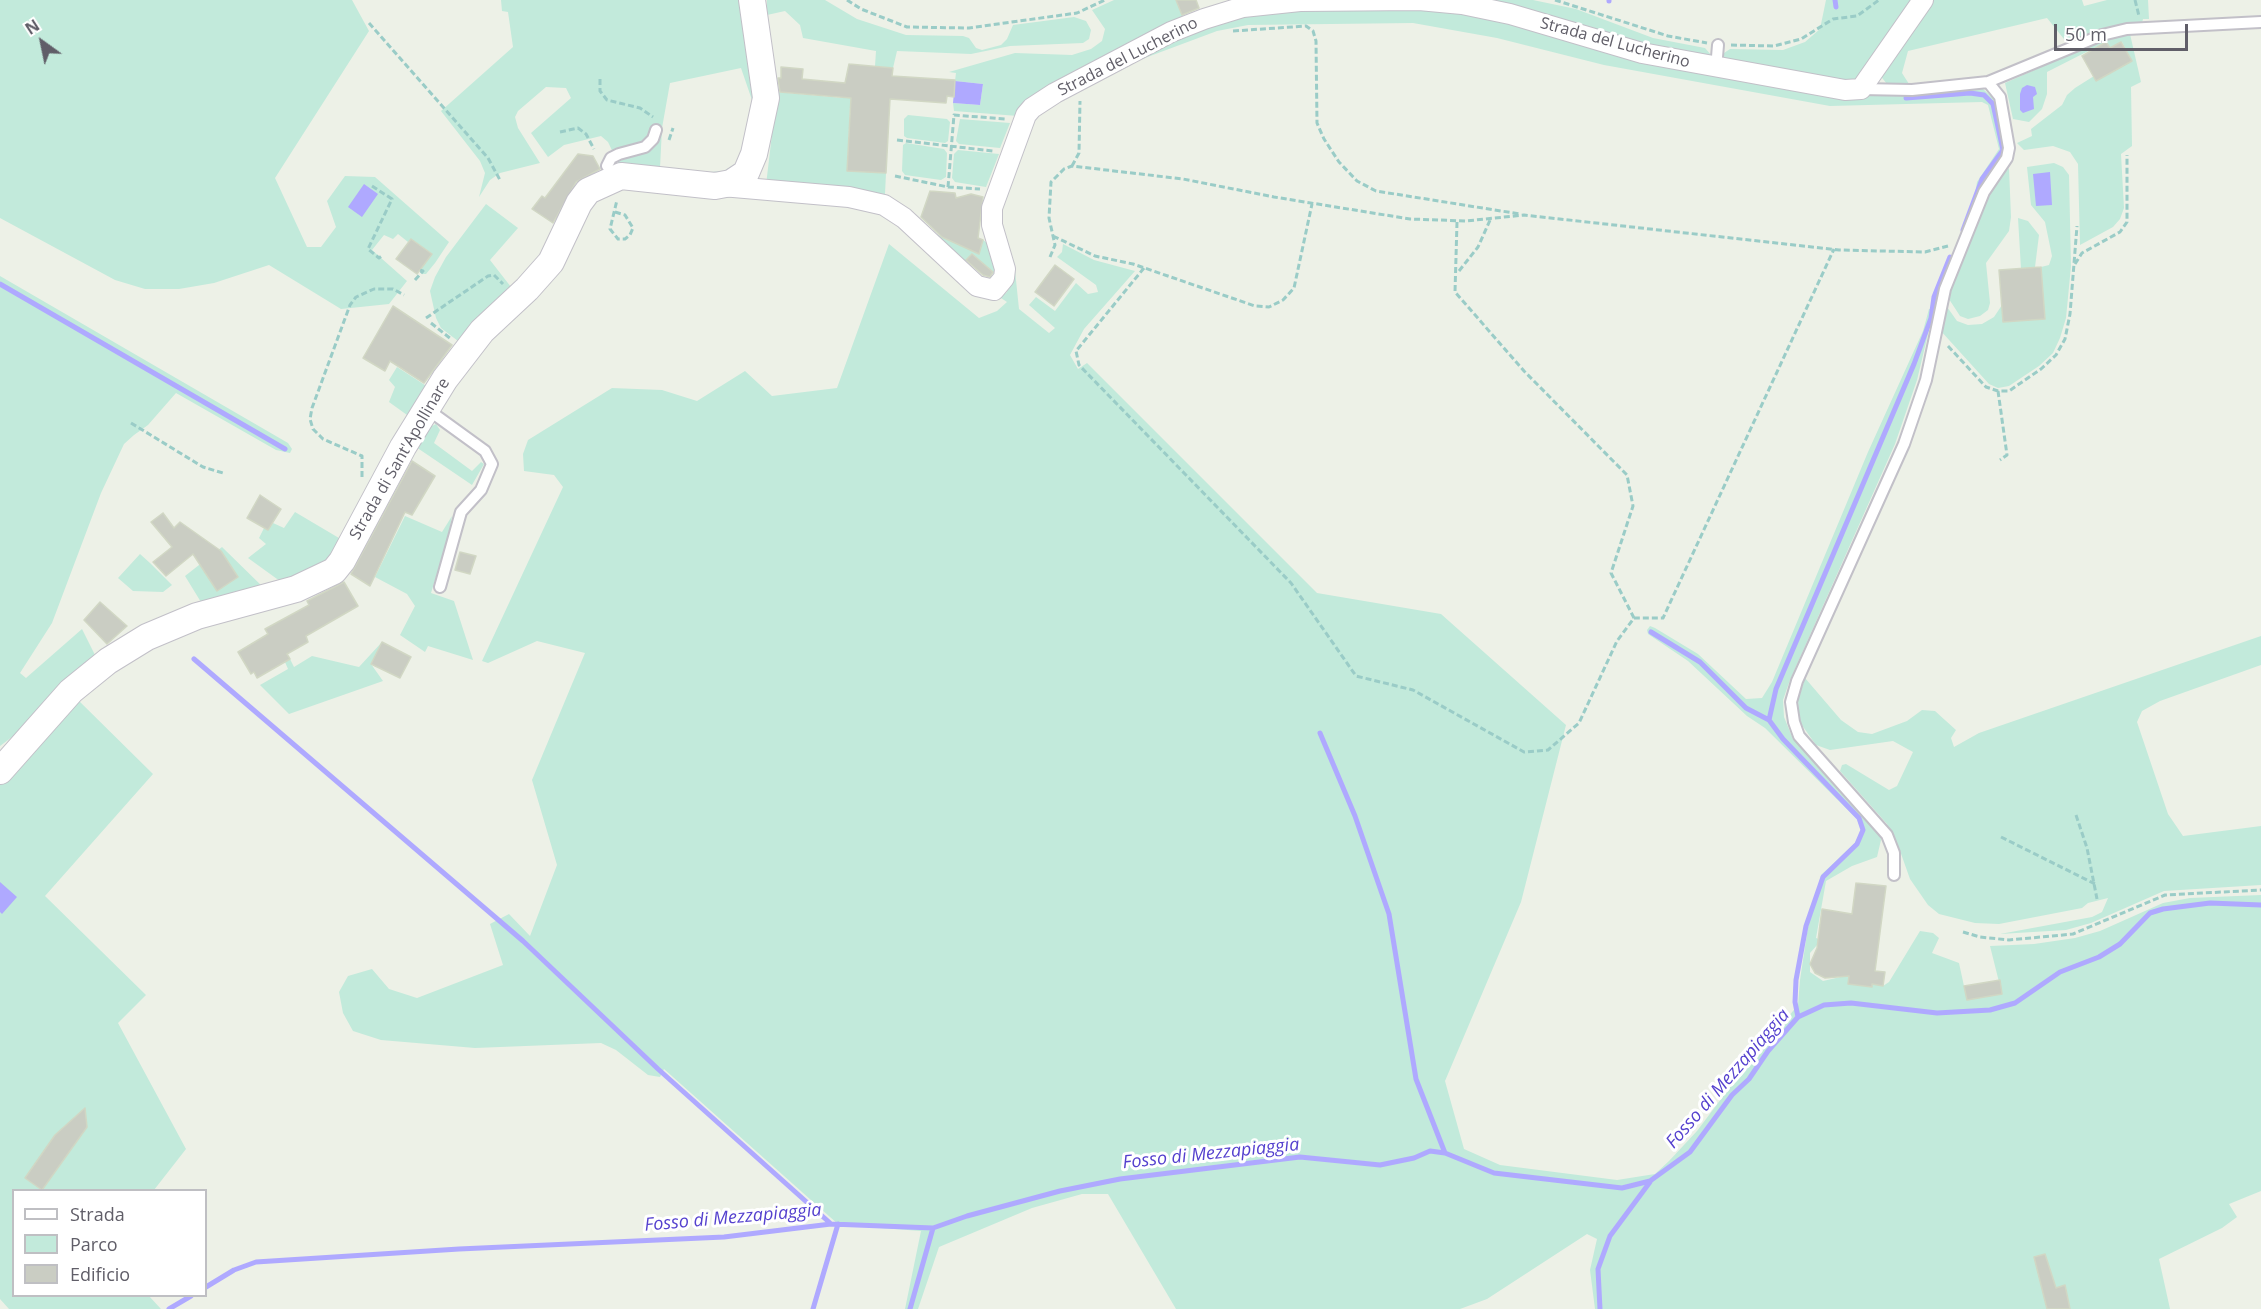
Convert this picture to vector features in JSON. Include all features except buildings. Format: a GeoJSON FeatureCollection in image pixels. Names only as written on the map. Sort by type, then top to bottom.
{"type":"FeatureCollection","features":[{"type":"Feature","properties":{"kind":"street"},"geometry":{"type":"LineString","coordinates":[[611,172],[628,177],[722,186],[736,181],[750,165],[765,108],[765,84],[752,0]]}},
{"type":"Feature","properties":{"kind":"street","name":"Strada del Lucherino"},"geometry":{"type":"LineString","coordinates":[[722,186],[849,197],[884,205],[904,218],[977,286],[993,290],[1004,278],[1005,269],[992,225],[992,208],[1026,115],[1032,108],[1055,93],[1171,32],[1204,19],[1243,8],[1300,1],[1419,0],[1462,4],[1510,15],[1642,53],[1716,69],[1845,90],[1861,89]]}},
{"type":"Feature","properties":{"kind":"street"},"geometry":{"type":"LineString","coordinates":[[1861,89],[1923,0]]}},
{"type":"Feature","properties":{"kind":"street","name":"Strada di Sant'Apollinare"},"geometry":{"type":"LineString","coordinates":[[0,771],[72,691],[108,661],[147,637],[197,616],[296,589],[334,571],[342,561],[427,409],[476,338],[527,289],[551,262],[584,195],[611,172]]}},
{"type":"Feature","properties":{"kind":"lane","name":"Strada del Lucherino"},"geometry":{"type":"LineString","coordinates":[[1861,89],[1912,90],[1988,82],[2092,38],[2127,29],[2261,22]]}},
{"type":"Feature","properties":{"kind":"lane"},"geometry":{"type":"LineString","coordinates":[[1716,69],[1718,45]]}},
{"type":"Feature","properties":{"kind":"lane"},"geometry":{"type":"LineString","coordinates":[[1894,875],[1894,853],[1887,835],[1799,736],[1791,702],[1797,681],[1904,444],[1926,380],[1945,289],[1984,192],[2007,158],[2009,148],[2000,97],[1988,82]]}},
{"type":"Feature","properties":{"kind":"lane"},"geometry":{"type":"LineString","coordinates":[[611,172],[611,158],[645,147],[653,139],[656,130]]}},
{"type":"Feature","properties":{"kind":"lane"},"geometry":{"type":"LineString","coordinates":[[427,409],[485,450],[492,464],[481,490],[461,512],[440,587]]}},
{"type":"Feature","properties":{"kind":"path"},"geometry":{"type":"LineString","coordinates":[[847,0],[861,9],[907,27],[969,28],[1077,12],[1105,0]]}},
{"type":"Feature","properties":{"kind":"path"},"geometry":{"type":"LineString","coordinates":[[1555,0],[1668,36],[1718,45],[1774,46],[1792,41],[1833,19],[1857,16],[1879,0]]}},
{"type":"Feature","properties":{"kind":"path"},"geometry":{"type":"LineString","coordinates":[[2135,0],[2140,20],[2144,21]]}},
{"type":"Feature","properties":{"kind":"path"},"geometry":{"type":"LineString","coordinates":[[369,23],[488,158],[500,180]]}},
{"type":"Feature","properties":{"kind":"path"},"geometry":{"type":"LineString","coordinates":[[1228,32],[1306,26],[1313,31],[1316,41],[1317,123],[1339,162],[1358,181],[1376,190],[1524,215],[1834,249],[1925,252],[1966,238]]}},
{"type":"Feature","properties":{"kind":"path"},"geometry":{"type":"LineString","coordinates":[[600,79],[600,91],[607,100],[640,108],[654,118],[656,130]]}},
{"type":"Feature","properties":{"kind":"path"},"geometry":{"type":"LineString","coordinates":[[1072,166],[1079,153],[1082,118],[1079,103],[1083,97]]}},
{"type":"Feature","properties":{"kind":"path"},"geometry":{"type":"LineString","coordinates":[[948,187],[954,115],[1013,120]]}},
{"type":"Feature","properties":{"kind":"path"},"geometry":{"type":"LineString","coordinates":[[560,132],[579,128],[586,134],[594,149]]}},
{"type":"Feature","properties":{"kind":"path"},"geometry":{"type":"LineString","coordinates":[[897,140],[1002,152]]}},
{"type":"Feature","properties":{"kind":"path"},"geometry":{"type":"LineString","coordinates":[[2074,266],[2082,253],[2120,232],[2127,222],[2127,155]]}},
{"type":"Feature","properties":{"kind":"path"},"geometry":{"type":"LineString","coordinates":[[1050,257],[1054,252],[1049,218],[1051,182],[1064,169],[1072,166],[1183,179],[1312,204],[1410,219],[1457,221],[1524,215]]}},
{"type":"Feature","properties":{"kind":"path"},"geometry":{"type":"LineString","coordinates":[[611,172],[618,191],[610,229],[618,239],[624,239],[630,235],[633,228],[625,215],[615,212]]}},
{"type":"Feature","properties":{"kind":"path"},"geometry":{"type":"LineString","coordinates":[[895,176],[948,187],[988,190]]}},
{"type":"Feature","properties":{"kind":"path"},"geometry":{"type":"LineString","coordinates":[[372,186],[392,199],[368,249],[379,258],[382,255]]}},
{"type":"Feature","properties":{"kind":"path"},"geometry":{"type":"LineString","coordinates":[[1053,236],[1095,256],[1144,268],[1255,306],[1269,307],[1283,300],[1294,288],[1312,204]]}},
{"type":"Feature","properties":{"kind":"path"},"geometry":{"type":"LineString","coordinates":[[1457,272],[1478,247],[1491,218]]}},
{"type":"Feature","properties":{"kind":"path"},"geometry":{"type":"LineString","coordinates":[[1457,221],[1455,292],[1524,371],[1627,475],[1633,506],[1611,573],[1634,618]]}},
{"type":"Feature","properties":{"kind":"path"},"geometry":{"type":"LineString","coordinates":[[1936,334],[1986,387],[1998,392],[2009,390],[2041,369],[2056,355],[2065,339],[2070,314],[2077,226]]}},
{"type":"Feature","properties":{"kind":"path"},"geometry":{"type":"LineString","coordinates":[[1634,618],[1663,618],[1669,607],[1834,249]]}},
{"type":"Feature","properties":{"kind":"path"},"geometry":{"type":"LineString","coordinates":[[1144,268],[1076,351],[1079,365],[1291,583],[1356,676],[1413,690],[1524,752],[1548,750],[1579,723],[1617,641],[1634,618]]}},
{"type":"Feature","properties":{"kind":"path"},"geometry":{"type":"LineString","coordinates":[[415,280],[423,271],[420,270]]}},
{"type":"Feature","properties":{"kind":"path"},"geometry":{"type":"LineString","coordinates":[[426,318],[488,276],[494,275],[505,286],[510,285]]}},
{"type":"Feature","properties":{"kind":"path"},"geometry":{"type":"LineString","coordinates":[[380,491],[363,480],[362,456],[323,439],[313,429],[309,418],[350,305],[356,297],[374,289],[393,289],[404,295]]}},
{"type":"Feature","properties":{"kind":"path"},"geometry":{"type":"LineString","coordinates":[[1998,392],[2007,455],[2000,460]]}},
{"type":"Feature","properties":{"kind":"path"},"geometry":{"type":"LineString","coordinates":[[131,423],[203,466],[223,473]]}},
{"type":"Feature","properties":{"kind":"path"},"geometry":{"type":"LineString","coordinates":[[2076,815],[2097,899]]}},
{"type":"Feature","properties":{"kind":"path"},"geometry":{"type":"LineString","coordinates":[[2001,837],[2095,884]]}},
{"type":"Feature","properties":{"kind":"path"},"geometry":{"type":"LineString","coordinates":[[1963,932],[1980,937],[2009,940],[2073,934],[2165,895],[2261,890]]}},
{"type":"Feature","properties":{"kind":"green space"},"geometry":{"type":"Polygon","coordinates":[[[0,0],[352,0],[369,31],[275,178],[307,247],[321,247],[336,227],[327,201],[345,176],[375,177],[449,242],[426,274],[422,274],[424,271],[421,269],[431,253],[411,239],[408,242],[398,234],[393,239],[384,235],[372,250],[407,281],[389,304],[341,309],[269,265],[214,283],[179,289],[145,289],[115,280],[0,218],[0,0]]]}},
{"type":"Feature","properties":{"kind":"green space"},"geometry":{"type":"Polygon","coordinates":[[[501,0],[740,0],[758,84],[757,104],[744,162],[723,175],[695,176],[620,167],[608,142],[601,136],[564,145],[548,157],[531,133],[571,98],[566,88],[546,87],[518,111],[515,117],[518,128],[540,163],[500,173],[490,180],[479,197],[485,173],[480,161],[441,111],[513,47],[508,12],[502,11],[501,0]],[[741,68],[670,83],[662,128],[660,168],[696,173],[724,171],[741,160],[753,103],[741,68]]]}},
{"type":"Feature","properties":{"kind":"green space"},"geometry":{"type":"Polygon","coordinates":[[[767,0],[825,0],[857,19],[906,35],[963,36],[969,38],[976,48],[982,50],[1001,45],[1007,39],[1013,25],[1074,17],[1086,21],[1091,30],[1089,39],[1083,43],[1010,46],[971,54],[897,51],[893,68],[875,66],[876,51],[803,38],[800,25],[785,11],[767,15],[767,0]]]}},
{"type":"Feature","properties":{"kind":"green space"},"geometry":{"type":"Polygon","coordinates":[[[1114,0],[1176,0],[1185,21],[1018,116],[954,111],[953,103],[980,105],[983,84],[955,81],[956,73],[949,72],[1015,53],[1072,55],[1091,49],[1102,41],[1105,29],[1092,10],[1114,0]]]}},
{"type":"Feature","properties":{"kind":"green space"},"geometry":{"type":"Polygon","coordinates":[[[1474,0],[1533,0],[1576,9],[1653,38],[1705,48],[1712,56],[1705,61],[1474,0]]]}},
{"type":"Feature","properties":{"kind":"green space"},"geometry":{"type":"Polygon","coordinates":[[[1826,0],[1917,0],[1865,76],[1854,81],[1842,83],[1721,59],[1721,55],[1730,49],[1783,50],[1805,42],[1820,29],[1826,0]]]}},
{"type":"Feature","properties":{"kind":"green space"},"geometry":{"type":"Polygon","coordinates":[[[1929,0],[2082,0],[2084,6],[2107,0],[2148,0],[2149,19],[2143,19],[2142,23],[2100,30],[2068,44],[2047,18],[1908,51],[1902,73],[1909,84],[1887,84],[1879,74],[1929,0]]]}},
{"type":"Feature","properties":{"kind":"green space"},"geometry":{"type":"Polygon","coordinates":[[[1443,5],[1859,94],[1905,96],[1983,89],[1995,100],[2006,149],[1983,184],[1973,207],[1977,182],[1999,149],[1988,105],[1982,102],[1830,106],[1604,65],[1497,38],[1413,23],[1248,25],[1217,31],[1110,71],[1170,39],[1243,12],[1443,5]]]}},
{"type":"Feature","properties":{"kind":"green space"},"geometry":{"type":"Polygon","coordinates":[[[2130,34],[2141,82],[2131,87],[2132,146],[2121,154],[2124,208],[2120,219],[2113,227],[2080,245],[2078,164],[2070,152],[2053,146],[2024,150],[2017,143],[2032,136],[2031,129],[2062,105],[2067,95],[2075,88],[2094,76],[2096,81],[2132,61],[2122,42],[2110,48],[2106,42],[2047,72],[2047,94],[2042,109],[2029,122],[2013,119],[2005,83],[2093,44],[2130,34]]]}},
{"type":"Feature","properties":{"kind":"green space"},"geometry":{"type":"Polygon","coordinates":[[[777,92],[843,98],[891,93],[889,108],[850,107],[847,171],[886,173],[885,194],[766,185],[777,92]]]}},
{"type":"Feature","properties":{"kind":"green space"},"geometry":{"type":"Polygon","coordinates":[[[908,115],[947,119],[950,122],[948,141],[945,143],[907,138],[904,136],[904,119],[908,115]]]}},
{"type":"Feature","properties":{"kind":"green space"},"geometry":{"type":"Polygon","coordinates":[[[960,119],[1010,123],[1000,148],[959,144],[956,141],[960,119]]]}},
{"type":"Feature","properties":{"kind":"green space"},"geometry":{"type":"Polygon","coordinates":[[[906,143],[944,149],[947,153],[946,177],[941,180],[905,175],[902,171],[903,145],[906,143]]]}},
{"type":"Feature","properties":{"kind":"green space"},"geometry":{"type":"Polygon","coordinates":[[[958,150],[999,154],[986,187],[955,182],[952,178],[954,154],[958,150]]]}},
{"type":"Feature","properties":{"kind":"green space"},"geometry":{"type":"Polygon","coordinates":[[[2054,163],[2063,167],[2069,175],[2071,266],[2066,318],[2053,353],[2039,366],[2009,386],[1998,388],[1989,384],[1940,330],[1945,304],[1957,321],[1968,325],[1982,324],[1994,317],[2002,305],[2003,322],[2045,319],[2041,267],[2049,265],[2052,256],[2045,222],[2031,205],[2027,167],[2054,163]]]}},
{"type":"Feature","properties":{"kind":"green space"},"geometry":{"type":"Polygon","coordinates":[[[2009,168],[2011,217],[2009,231],[1986,263],[1990,303],[1988,310],[1980,316],[1968,319],[1960,316],[1947,296],[1989,196],[1997,180],[2009,168]]]}},
{"type":"Feature","properties":{"kind":"green space"},"geometry":{"type":"Polygon","coordinates":[[[486,204],[518,228],[490,260],[511,287],[549,250],[458,341],[441,328],[436,318],[430,291],[446,257],[486,204]]]}},
{"type":"Feature","properties":{"kind":"green space"},"geometry":{"type":"Polygon","coordinates":[[[2018,218],[2028,221],[2039,235],[2035,267],[2021,269],[2018,218]]]}},
{"type":"Feature","properties":{"kind":"green space"},"geometry":{"type":"Polygon","coordinates":[[[917,226],[979,252],[983,240],[990,245],[996,259],[995,277],[986,283],[994,273],[972,254],[962,265],[917,226]]]}},
{"type":"Feature","properties":{"kind":"green space"},"geometry":{"type":"Polygon","coordinates":[[[889,244],[979,318],[997,311],[1007,302],[998,296],[1006,293],[1010,287],[1010,255],[1014,261],[1019,309],[1049,333],[1055,328],[1029,305],[1036,297],[1055,311],[1076,283],[1088,294],[1098,292],[1096,285],[1057,257],[1062,252],[1063,244],[1094,260],[1135,271],[1084,329],[1070,355],[1078,369],[1087,363],[1317,593],[1441,614],[1566,725],[1521,902],[1445,1081],[1464,1149],[1500,1165],[1617,1180],[1655,1174],[1669,1161],[1697,1131],[1733,1083],[1798,1005],[1808,927],[1821,875],[1855,843],[1861,830],[1857,819],[1765,728],[1747,716],[1688,661],[1648,634],[1647,630],[1650,626],[1655,628],[1698,654],[1746,699],[1762,698],[1772,682],[1868,452],[1923,331],[1929,309],[1934,309],[1917,380],[1895,444],[1783,700],[1784,717],[1793,739],[1880,833],[1881,840],[1877,857],[1852,866],[1826,881],[1816,938],[1819,939],[1818,944],[1810,953],[1810,972],[1823,981],[1849,975],[1848,984],[1883,986],[1889,982],[1920,931],[1933,933],[1939,938],[1932,953],[1959,963],[1967,1000],[2002,994],[1990,946],[2034,944],[2075,938],[2100,931],[2163,903],[2190,898],[2261,895],[2261,1191],[2229,1204],[2237,1217],[2222,1228],[2159,1259],[2170,1309],[1595,1309],[1590,1270],[1597,1239],[1587,1234],[1487,1299],[1460,1309],[1176,1309],[1108,1194],[1082,1194],[1032,1208],[939,1247],[918,1309],[905,1309],[921,1231],[839,1225],[664,1069],[660,1077],[648,1075],[616,1050],[601,1043],[475,1048],[381,1040],[353,1031],[343,1013],[339,992],[348,976],[372,969],[389,989],[417,998],[503,965],[490,924],[509,914],[530,936],[557,865],[532,780],[585,653],[537,641],[488,663],[482,661],[563,487],[554,475],[524,471],[523,454],[528,440],[612,388],[662,390],[697,401],[745,371],[772,396],[837,388],[889,244]]]}},
{"type":"Feature","properties":{"kind":"green space"},"geometry":{"type":"Polygon","coordinates":[[[0,276],[288,443],[292,449],[290,453],[276,450],[176,393],[148,425],[124,444],[101,493],[52,623],[20,673],[26,678],[82,629],[95,655],[138,629],[0,746],[0,276]]]}},
{"type":"Feature","properties":{"kind":"green space"},"geometry":{"type":"Polygon","coordinates":[[[397,367],[428,387],[414,420],[389,402],[395,387],[389,380],[397,367]]]}},
{"type":"Feature","properties":{"kind":"green space"},"geometry":{"type":"Polygon","coordinates":[[[436,424],[440,430],[434,443],[472,471],[481,462],[484,464],[472,485],[416,447],[428,428],[436,424]]]}},
{"type":"Feature","properties":{"kind":"green space"},"geometry":{"type":"Polygon","coordinates":[[[295,512],[344,541],[330,563],[284,584],[248,558],[266,544],[259,538],[264,528],[268,530],[273,523],[284,528],[295,512]]]}},
{"type":"Feature","properties":{"kind":"green space"},"geometry":{"type":"Polygon","coordinates":[[[405,516],[442,532],[452,516],[448,538],[431,593],[454,601],[473,660],[428,646],[425,652],[400,635],[415,606],[407,594],[375,577],[405,516]]]}},
{"type":"Feature","properties":{"kind":"green space"},"geometry":{"type":"Polygon","coordinates":[[[222,547],[267,591],[204,607],[185,576],[222,547]]]}},
{"type":"Feature","properties":{"kind":"green space"},"geometry":{"type":"Polygon","coordinates":[[[140,554],[172,585],[163,592],[133,591],[118,578],[140,554]]]}},
{"type":"Feature","properties":{"kind":"green space"},"geometry":{"type":"Polygon","coordinates":[[[2261,636],[2261,665],[2160,701],[2142,711],[2137,722],[2168,814],[2183,836],[2261,826],[2261,885],[2164,891],[2091,923],[2066,930],[2000,934],[2092,917],[2102,912],[2108,898],[2088,903],[2082,908],[1999,924],[1975,923],[1939,914],[1928,905],[1910,879],[1899,848],[1887,824],[1840,771],[1842,765],[1846,764],[1889,790],[1897,786],[1913,752],[1893,741],[1830,750],[1816,745],[1799,721],[1798,700],[1805,678],[1841,720],[1858,732],[1872,734],[1907,721],[1922,710],[1935,711],[1956,730],[1951,738],[1954,747],[1979,733],[2261,636]]]}},
{"type":"Feature","properties":{"kind":"green space"},"geometry":{"type":"Polygon","coordinates":[[[382,642],[371,664],[383,681],[289,714],[260,685],[288,669],[285,662],[290,659],[294,667],[312,656],[359,667],[382,642]]]}},
{"type":"Feature","properties":{"kind":"green space"},"geometry":{"type":"Polygon","coordinates":[[[76,698],[153,774],[45,896],[146,995],[118,1023],[186,1149],[155,1189],[12,1189],[12,1297],[150,1297],[161,1309],[9,1309],[0,1299],[0,785],[51,722],[76,698]]]}},
{"type":"Feature","properties":{"kind":"shaded area"},"geometry":{"type":"Polygon","coordinates":[[[955,81],[983,84],[980,105],[953,103],[955,81]]]}},
{"type":"Feature","properties":{"kind":"shaded area"},"geometry":{"type":"Polygon","coordinates":[[[2027,85],[2035,87],[2037,94],[2033,97],[2034,109],[2023,113],[2020,110],[2020,94],[2022,88],[2027,85]]]}},
{"type":"Feature","properties":{"kind":"shaded area"},"geometry":{"type":"Polygon","coordinates":[[[2050,172],[2052,205],[2036,206],[2033,174],[2050,172]]]}},
{"type":"Feature","properties":{"kind":"shaded area"},"geometry":{"type":"Polygon","coordinates":[[[364,184],[378,194],[362,217],[348,207],[364,184]]]}},
{"type":"Feature","properties":{"kind":"shaded area"},"geometry":{"type":"Polygon","coordinates":[[[0,882],[17,897],[2,914],[0,912],[0,882]]]}},
{"type":"Feature","properties":{"kind":"waterway"},"geometry":{"type":"LineString","coordinates":[[1835,0],[1836,7]]}},
{"type":"Feature","properties":{"kind":"waterway"},"geometry":{"type":"LineString","coordinates":[[1906,98],[1970,93],[1984,95],[1993,104],[2003,150],[1982,179],[1963,230]]}},
{"type":"Feature","properties":{"kind":"waterway"},"geometry":{"type":"LineString","coordinates":[[1798,1017],[1795,1002],[1796,980],[1806,926],[1823,877],[1857,844],[1863,830],[1859,818],[1783,739],[1769,720],[1776,689],[1914,364],[1931,318],[1934,297],[1950,257]]}},
{"type":"Feature","properties":{"kind":"waterway"},"geometry":{"type":"LineString","coordinates":[[0,284],[285,449]]}},
{"type":"Feature","properties":{"kind":"waterway"},"geometry":{"type":"LineString","coordinates":[[1651,632],[1700,662],[1746,708],[1769,720]]}},
{"type":"Feature","properties":{"kind":"waterway"},"geometry":{"type":"LineString","coordinates":[[194,659],[523,941],[658,1069],[830,1223]]}},
{"type":"Feature","properties":{"kind":"waterway"},"geometry":{"type":"LineString","coordinates":[[1320,733],[1355,816],[1389,914],[1416,1079],[1445,1153]]}},
{"type":"Feature","properties":{"kind":"waterway","name":"Fosso di Mezzapiaggia"},"geometry":{"type":"LineString","coordinates":[[207,1286],[234,1270],[256,1262],[459,1249],[724,1237],[831,1224],[933,1228],[967,1216],[1060,1191],[1120,1179],[1300,1157],[1380,1165],[1414,1158],[1430,1151],[1445,1153],[1494,1173],[1622,1188],[1650,1181],[1690,1152],[1732,1095],[1749,1079],[1768,1051],[1798,1017],[1824,1005],[1851,1003],[1937,1013],[1990,1010],[2015,1003],[2060,972],[2099,957],[2120,944],[2150,913],[2163,909],[2210,903],[2261,905]]}},
{"type":"Feature","properties":{"kind":"waterway"},"geometry":{"type":"LineString","coordinates":[[1600,1309],[1598,1269],[1610,1236],[1650,1182]]}},
{"type":"Feature","properties":{"kind":"waterway"},"geometry":{"type":"LineString","coordinates":[[813,1309],[838,1224]]}},
{"type":"Feature","properties":{"kind":"waterway"},"geometry":{"type":"LineString","coordinates":[[910,1309],[933,1228]]}},
{"type":"Feature","properties":{"kind":"waterway","name":"Fosso di Mezzapiaggia"},"geometry":{"type":"LineString","coordinates":[[169,1309],[189,1297]]}}]}
